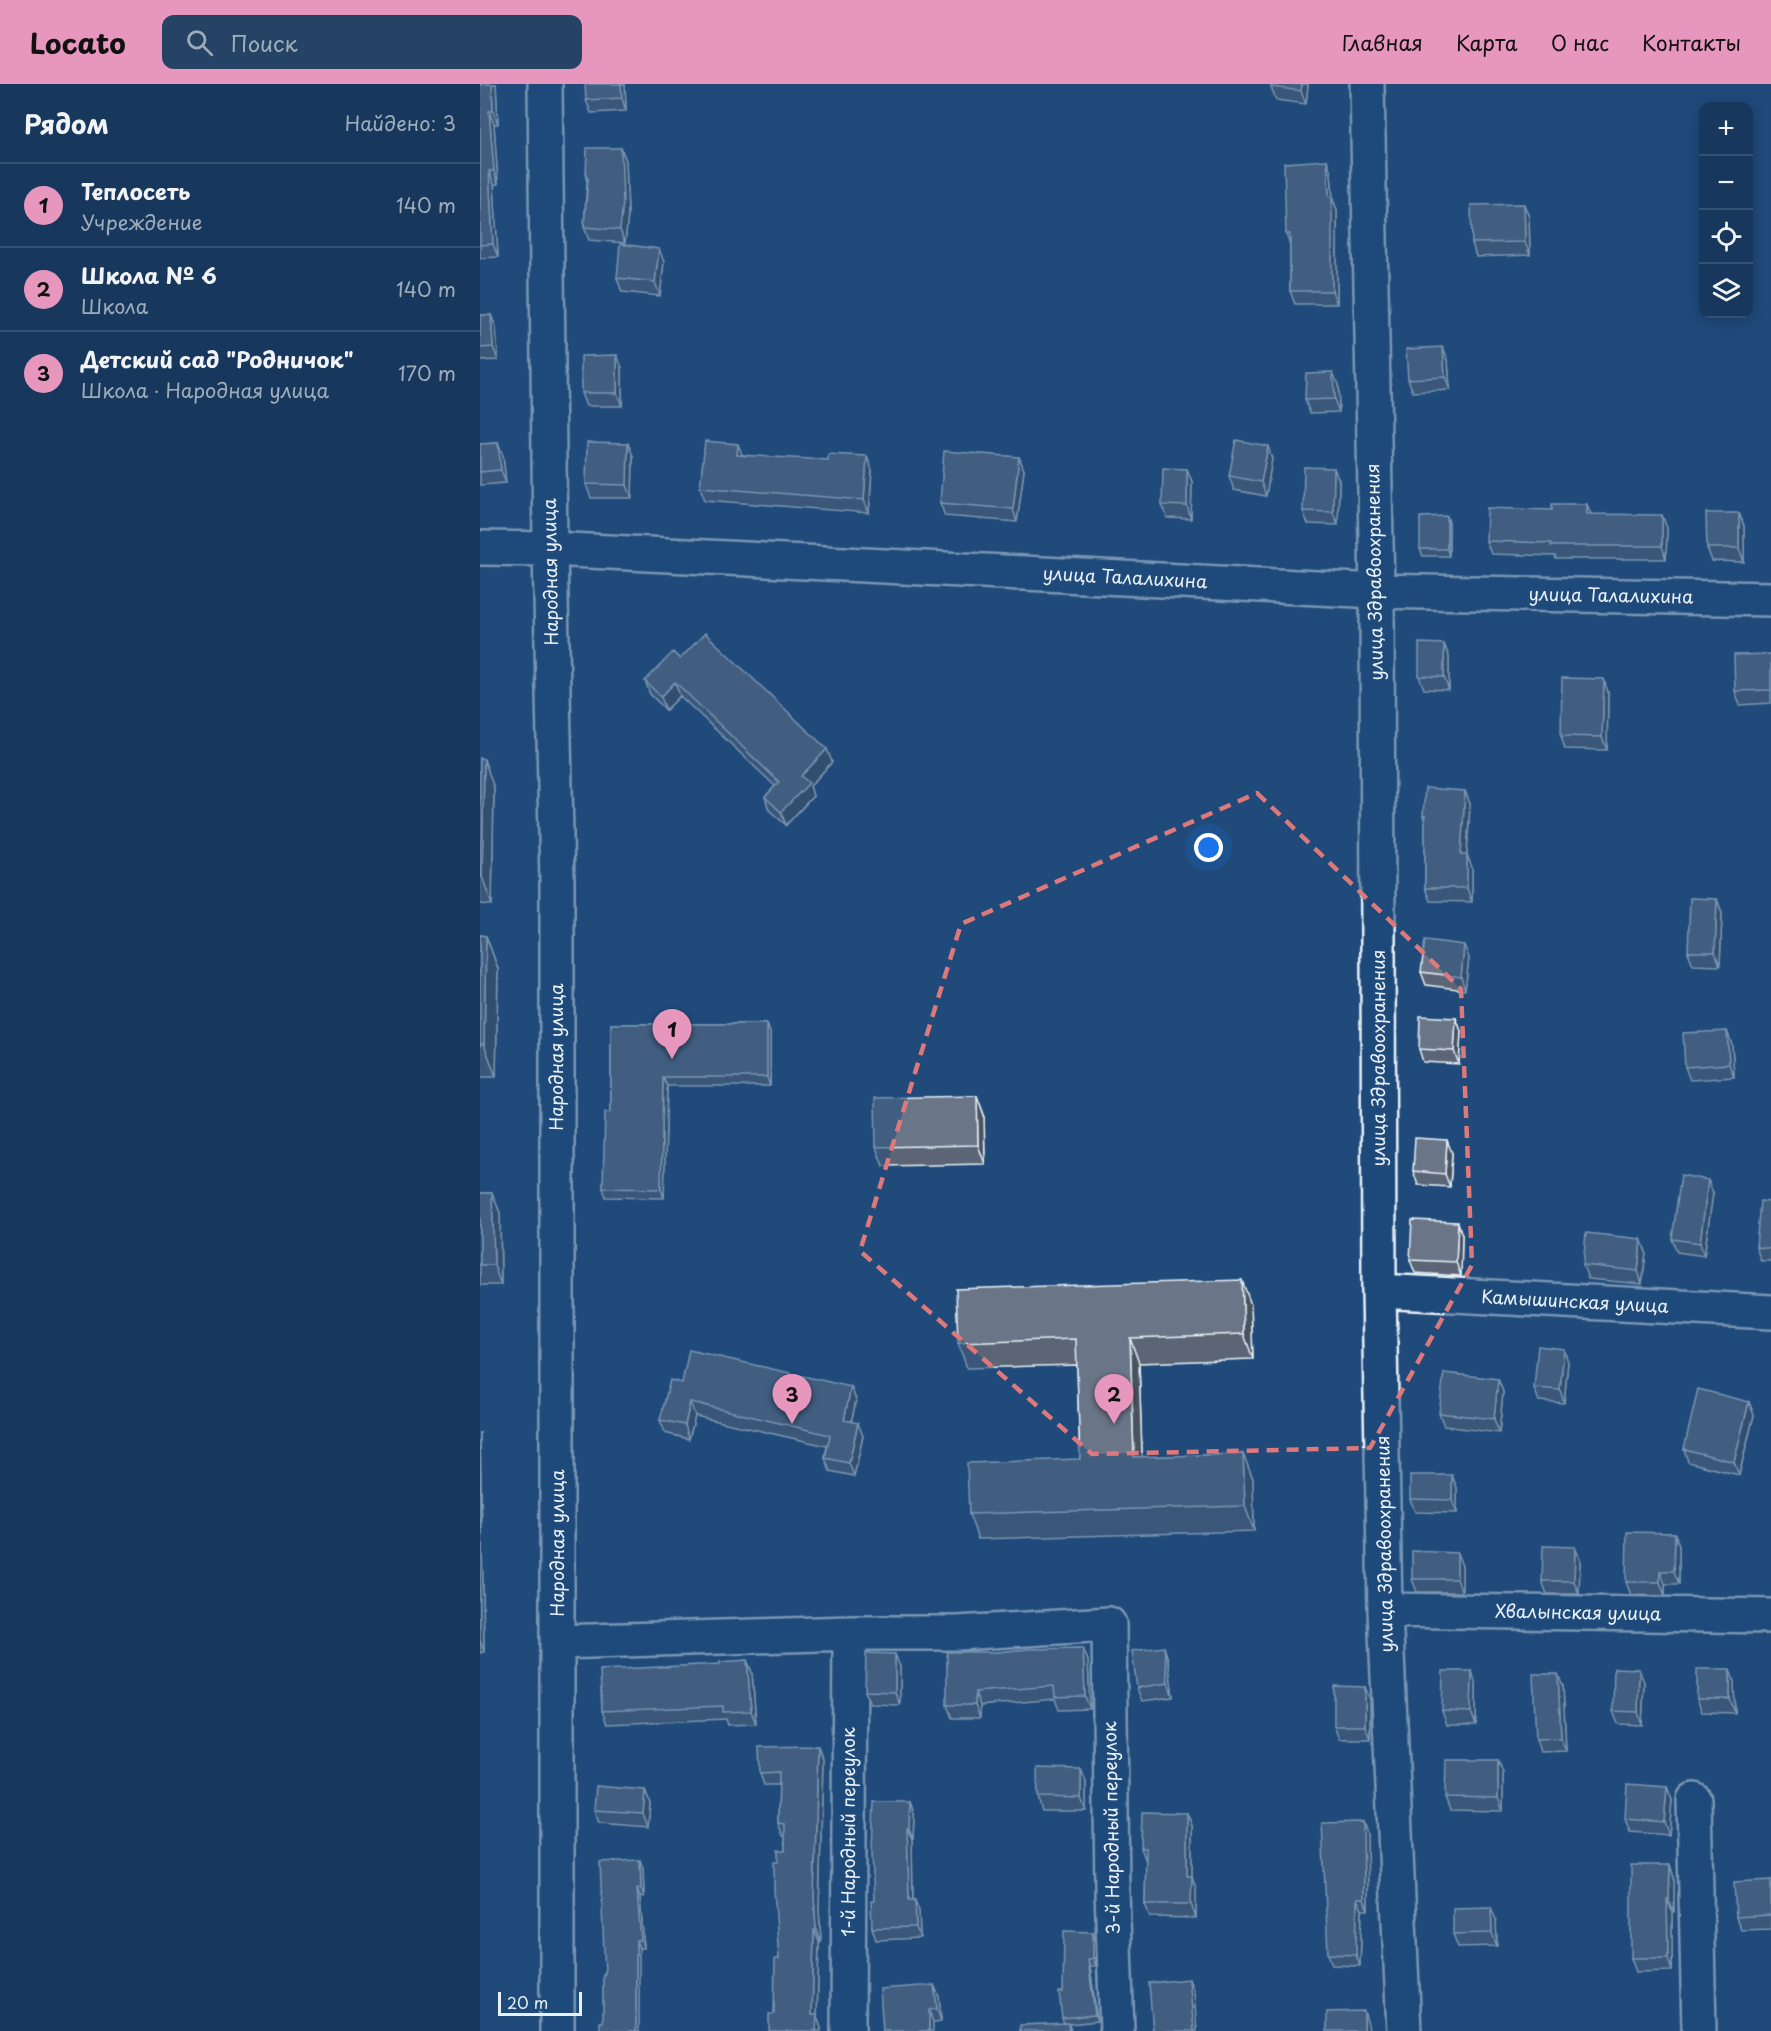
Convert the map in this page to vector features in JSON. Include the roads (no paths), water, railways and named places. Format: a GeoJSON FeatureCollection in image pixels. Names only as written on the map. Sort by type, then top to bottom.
{"type":"FeatureCollection","features":[{"type":"Feature","properties":{"kind":"street","name":"Народная улица"},"geometry":{"type":"LineString","coordinates":[[545,84],[550,549],[557,881],[557,2031]]}},
{"type":"Feature","properties":{"kind":"street","name":"улица Здравоохранения"},"geometry":{"type":"LineString","coordinates":[[1366,84],[1377,591],[1379,1292],[1385,1610],[1404,2031]]}},
{"type":"Feature","properties":{"kind":"street","name":"улица Талалихина"},"geometry":{"type":"LineString","coordinates":[[480,548],[550,549],[1377,591],[1771,599]]}},
{"type":"Feature","properties":{"kind":"street","name":"Камышинская улица"},"geometry":{"type":"LineString","coordinates":[[1379,1292],[1771,1312]]}},
{"type":"Feature","properties":{"kind":"street","name":"Хвалынская улица"},"geometry":{"type":"LineString","coordinates":[[1385,1610],[1771,1616]]}},
{"type":"Feature","properties":{"kind":"street","name":"3-й Народный переулок"},"geometry":{"type":"LineString","coordinates":[[850,1633],[957,1633],[1109,1624],[1112,1892],[1117,2031]]}},
{"type":"Feature","properties":{"kind":"street"},"geometry":{"type":"LineString","coordinates":[[558,1642],[850,1633]]}},
{"type":"Feature","properties":{"kind":"street","name":"1-й Народный переулок"},"geometry":{"type":"LineString","coordinates":[[848,2031],[850,1633]]}},
{"type":"Feature","properties":{"kind":"street"},"geometry":{"type":"LineString","coordinates":[[1694,1800],[1699,2031]]}},
{"type":"Feature","properties":{"kind":"place","name":"Теплосеть"},"geometry":{"type":"Point","coordinates":[672,1059]}},
{"type":"Feature","properties":{"kind":"place","name":"Детский сад \"Родничок\""},"geometry":{"type":"Point","coordinates":[792,1424]}},
{"type":"Feature","properties":{"kind":"place","name":"Школа № 6"},"geometry":{"type":"Point","coordinates":[1114,1424]}}]}
